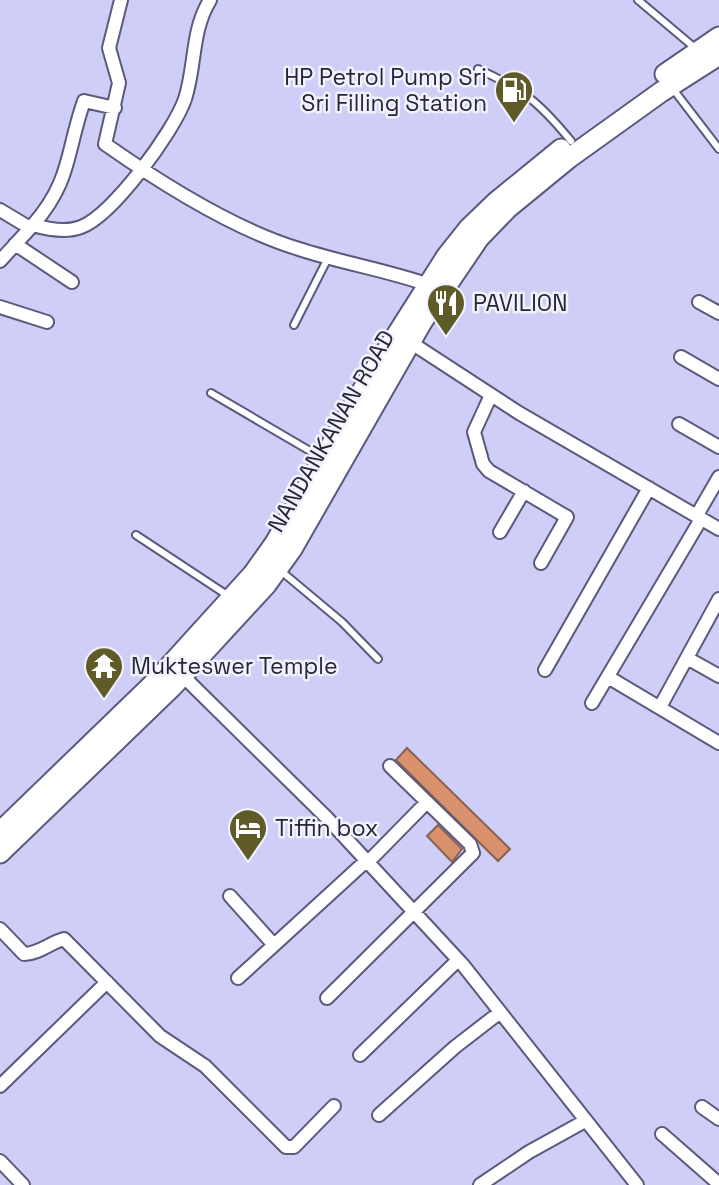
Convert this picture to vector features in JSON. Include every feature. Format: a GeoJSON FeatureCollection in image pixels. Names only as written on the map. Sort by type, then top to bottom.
{"type":"FeatureCollection","features":[{"type":"Feature","properties":{"kind":"main road","name":"NANDANKANAN ROAD"},"geometry":{"type":"LineString","coordinates":[[0,853],[182,675],[278,568],[292,549],[429,285],[469,228],[534,169],[719,37]]}},
{"type":"Feature","properties":{"kind":"main road","name":"NANDANKANAN ROAD"},"geometry":{"type":"LineString","coordinates":[[0,832],[156,681],[232,598],[275,543],[324,459],[384,370],[410,342],[479,238],[508,208],[569,158],[670,86],[719,55]]}},
{"type":"Feature","properties":{"kind":"street"},"geometry":{"type":"LineString","coordinates":[[121,0],[109,48],[119,83],[106,144],[142,169],[240,224],[298,249],[429,285]]}},
{"type":"Feature","properties":{"kind":"street"},"geometry":{"type":"LineString","coordinates":[[0,210],[31,227],[61,229],[85,226],[107,207],[142,169],[168,134],[186,98],[200,17],[210,0]]}},
{"type":"Feature","properties":{"kind":"street"},"geometry":{"type":"LineString","coordinates":[[0,261],[31,227],[56,193],[69,162],[76,122],[84,102],[114,108]]}},
{"type":"Feature","properties":{"kind":"street"},"geometry":{"type":"LineString","coordinates":[[15,244],[72,282]]}},
{"type":"Feature","properties":{"kind":"street"},"geometry":{"type":"LineString","coordinates":[[699,302],[719,313]]}},
{"type":"Feature","properties":{"kind":"street"},"geometry":{"type":"LineString","coordinates":[[0,307],[47,322]]}},
{"type":"Feature","properties":{"kind":"street"},"geometry":{"type":"LineString","coordinates":[[410,342],[491,395],[719,529]]}},
{"type":"Feature","properties":{"kind":"street"},"geometry":{"type":"LineString","coordinates":[[681,357],[719,379]]}},
{"type":"Feature","properties":{"kind":"street"},"geometry":{"type":"LineString","coordinates":[[491,395],[473,436],[486,467],[567,517],[541,563]]}},
{"type":"Feature","properties":{"kind":"street"},"geometry":{"type":"LineString","coordinates":[[679,424],[719,447]]}},
{"type":"Feature","properties":{"kind":"street"},"geometry":{"type":"LineString","coordinates":[[592,703],[699,517],[719,477]]}},
{"type":"Feature","properties":{"kind":"street"},"geometry":{"type":"LineString","coordinates":[[545,670],[649,488]]}},
{"type":"Feature","properties":{"kind":"street"},"geometry":{"type":"LineString","coordinates":[[500,532],[524,491]]}},
{"type":"Feature","properties":{"kind":"street"},"geometry":{"type":"LineString","coordinates":[[660,708],[718,603]]}},
{"type":"Feature","properties":{"kind":"street"},"geometry":{"type":"LineString","coordinates":[[687,658],[719,676]]}},
{"type":"Feature","properties":{"kind":"street"},"geometry":{"type":"LineString","coordinates":[[182,675],[271,761],[458,960],[637,1185]]}},
{"type":"Feature","properties":{"kind":"street"},"geometry":{"type":"LineString","coordinates":[[608,677],[719,743]]}},
{"type":"Feature","properties":{"kind":"street"},"geometry":{"type":"LineString","coordinates":[[327,998],[473,853],[470,844],[390,766]]}},
{"type":"Feature","properties":{"kind":"street"},"geometry":{"type":"LineString","coordinates":[[238,978],[367,862],[427,802]]}},
{"type":"Feature","properties":{"kind":"street"},"geometry":{"type":"LineString","coordinates":[[230,896],[274,946]]}},
{"type":"Feature","properties":{"kind":"street"},"geometry":{"type":"LineString","coordinates":[[0,929],[24,954],[45,949],[51,943],[64,939],[160,1036],[205,1066],[286,1147],[294,1147],[334,1106]]}},
{"type":"Feature","properties":{"kind":"street"},"geometry":{"type":"LineString","coordinates":[[360,1055],[458,960]]}},
{"type":"Feature","properties":{"kind":"street"},"geometry":{"type":"LineString","coordinates":[[0,1086],[107,982]]}},
{"type":"Feature","properties":{"kind":"street"},"geometry":{"type":"LineString","coordinates":[[379,1115],[455,1046],[499,1013]]}},
{"type":"Feature","properties":{"kind":"street"},"geometry":{"type":"LineString","coordinates":[[702,1107],[719,1119]]}},
{"type":"Feature","properties":{"kind":"street"},"geometry":{"type":"LineString","coordinates":[[480,1185],[529,1152],[585,1121]]}},
{"type":"Feature","properties":{"kind":"street"},"geometry":{"type":"LineString","coordinates":[[662,1134],[719,1184]]}},
{"type":"Feature","properties":{"kind":"street"},"geometry":{"type":"LineString","coordinates":[[0,1161],[23,1185]]}},
{"type":"Feature","properties":{"kind":"lane"},"geometry":{"type":"LineString","coordinates":[[638,0],[699,51]]}},
{"type":"Feature","properties":{"kind":"lane"},"geometry":{"type":"LineString","coordinates":[[478,69],[523,91],[544,109],[571,141]]}},
{"type":"Feature","properties":{"kind":"lane"},"geometry":{"type":"LineString","coordinates":[[670,86],[719,149]]}},
{"type":"Feature","properties":{"kind":"lane"},"geometry":{"type":"LineString","coordinates":[[294,325],[329,257]]}},
{"type":"Feature","properties":{"kind":"lane"},"geometry":{"type":"LineString","coordinates":[[211,393],[324,459]]}},
{"type":"Feature","properties":{"kind":"lane"},"geometry":{"type":"LineString","coordinates":[[136,536],[232,598]]}},
{"type":"Feature","properties":{"kind":"lane"},"geometry":{"type":"LineString","coordinates":[[278,568],[342,622],[378,659]]}},
{"type":"Feature","properties":{"kind":"building"},"geometry":{"type":"Polygon","coordinates":[[[407,748],[510,849],[498,861],[396,760],[407,748]]]}},
{"type":"Feature","properties":{"kind":"building"},"geometry":{"type":"Polygon","coordinates":[[[438,825],[462,849],[452,862],[427,836],[438,825]]]}},
{"type":"Feature","properties":{"kind":"place","name":"HP Petrol Pump Sri Sri Filling Station"},"geometry":{"type":"Point","coordinates":[514,124]}},
{"type":"Feature","properties":{"kind":"place","name":"PAVILION"},"geometry":{"type":"Point","coordinates":[446,337]}},
{"type":"Feature","properties":{"kind":"place","name":"Mukteswer Temple"},"geometry":{"type":"Point","coordinates":[104,700]}},
{"type":"Feature","properties":{"kind":"place","name":"Tiffin box"},"geometry":{"type":"Point","coordinates":[248,862]}}]}
